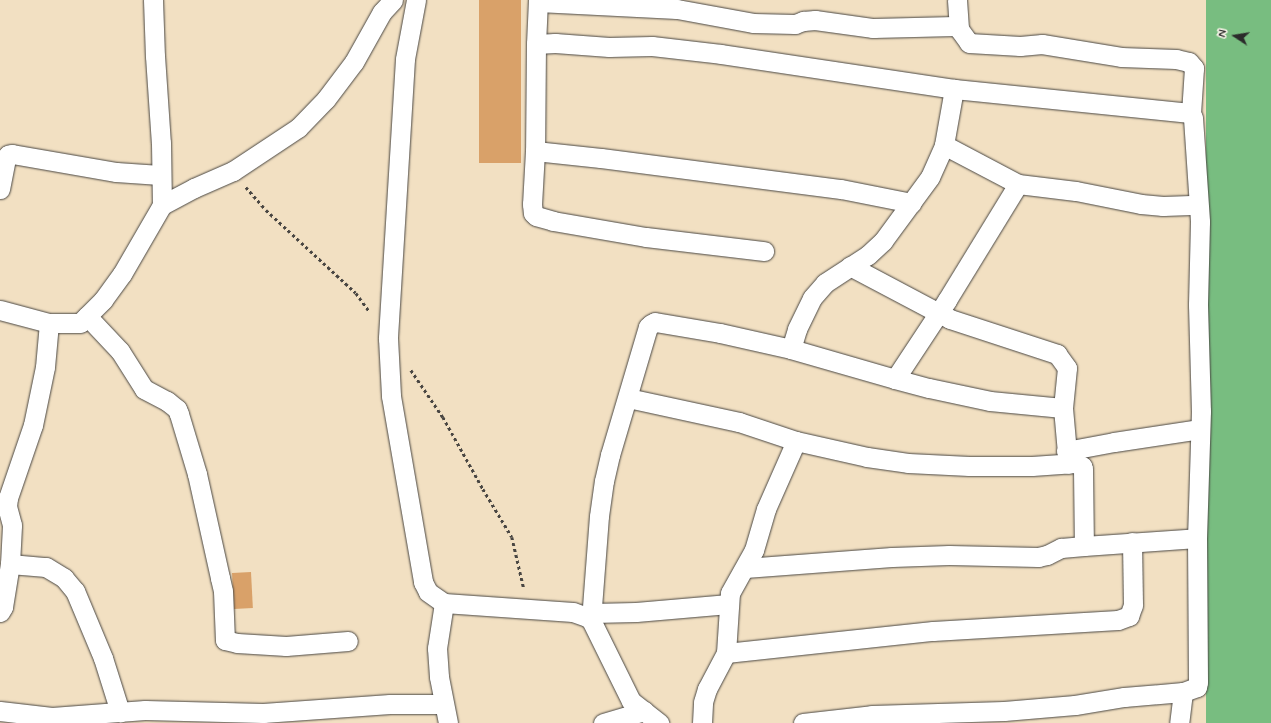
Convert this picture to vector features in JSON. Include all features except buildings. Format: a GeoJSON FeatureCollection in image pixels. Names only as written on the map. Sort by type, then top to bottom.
{"type":"FeatureCollection","features":[{"type":"Feature","properties":{"kind":"street"},"geometry":{"type":"LineString","coordinates":[[153,0],[161,143],[160,175],[162,205]]}},
{"type":"Feature","properties":{"kind":"street"},"geometry":{"type":"LineString","coordinates":[[0,310],[49,323],[80,322],[102,300],[122,274],[162,205],[194,188],[233,171],[298,128],[326,99],[354,62],[382,12],[392,0]]}},
{"type":"Feature","properties":{"kind":"street"},"geometry":{"type":"LineString","coordinates":[[416,0],[405,59],[388,338],[391,396],[423,582],[428,592],[444,603],[573,612],[591,617],[729,604]]}},
{"type":"Feature","properties":{"kind":"street"},"geometry":{"type":"LineString","coordinates":[[803,723],[879,714],[1004,711],[1075,705],[1124,697],[1183,692],[1197,687],[1197,538],[1200,429],[1198,306],[1200,222],[1193,118],[1191,113],[1194,68],[1189,62],[1176,59],[1121,56],[1042,44],[1020,46],[969,43],[960,29],[957,0]]}},
{"type":"Feature","properties":{"kind":"street"},"geometry":{"type":"LineString","coordinates":[[764,251],[646,237],[553,221],[536,216],[533,213],[532,204],[535,151],[538,1],[677,9],[753,23],[795,24],[803,21],[815,20],[873,28],[950,26],[960,29]]}},
{"type":"Feature","properties":{"kind":"street"},"geometry":{"type":"LineString","coordinates":[[536,44],[555,43],[609,47],[652,46],[721,54],[954,89],[1191,113]]}},
{"type":"Feature","properties":{"kind":"street"},"geometry":{"type":"LineString","coordinates":[[791,349],[797,329],[812,298],[824,283],[868,255],[883,241],[930,178],[944,145],[954,89]]}},
{"type":"Feature","properties":{"kind":"street"},"geometry":{"type":"LineString","coordinates":[[944,145],[1018,184],[1076,191],[1141,204],[1162,206],[1198,204]]}},
{"type":"Feature","properties":{"kind":"street"},"geometry":{"type":"LineString","coordinates":[[535,151],[825,187],[912,203]]}},
{"type":"Feature","properties":{"kind":"street"},"geometry":{"type":"LineString","coordinates":[[0,189],[6,158],[8,155],[12,154],[116,172],[160,175]]}},
{"type":"Feature","properties":{"kind":"street"},"geometry":{"type":"LineString","coordinates":[[895,378],[1018,184]]}},
{"type":"Feature","properties":{"kind":"street"},"geometry":{"type":"LineString","coordinates":[[850,266],[938,312],[967,325],[1058,354],[1067,368],[1063,408],[1067,457]]}},
{"type":"Feature","properties":{"kind":"street"},"geometry":{"type":"LineString","coordinates":[[86,316],[120,351],[141,387],[167,401],[177,409],[197,474],[220,578],[223,597],[224,634],[226,642],[286,646],[348,641]]}},
{"type":"Feature","properties":{"kind":"street"},"geometry":{"type":"LineString","coordinates":[[659,723],[635,706],[628,696],[591,617],[601,497],[610,455],[648,327],[654,322],[720,333],[791,349],[929,388],[990,401],[1063,408]]}},
{"type":"Feature","properties":{"kind":"street"},"geometry":{"type":"LineString","coordinates":[[0,612],[3,607],[10,564],[12,525],[4,506],[26,448],[40,397],[49,323]]}},
{"type":"Feature","properties":{"kind":"street"},"geometry":{"type":"LineString","coordinates":[[628,398],[739,422],[796,441],[867,457],[908,463],[969,466],[1067,457],[1114,442],[1200,429]]}},
{"type":"Feature","properties":{"kind":"street"},"geometry":{"type":"LineString","coordinates":[[702,723],[703,702],[707,689],[726,653],[729,604],[734,584],[745,568],[756,545],[766,509],[796,441]]}},
{"type":"Feature","properties":{"kind":"street"},"geometry":{"type":"LineString","coordinates":[[1067,457],[1079,464],[1083,469],[1084,546]]}},
{"type":"Feature","properties":{"kind":"street"},"geometry":{"type":"LineString","coordinates":[[745,568],[892,557],[950,555],[1038,557],[1048,555],[1061,548],[1197,538]]}},
{"type":"Feature","properties":{"kind":"street"},"geometry":{"type":"LineString","coordinates":[[726,653],[933,632],[1118,620],[1129,616],[1132,605],[1132,542]]}},
{"type":"Feature","properties":{"kind":"street"},"geometry":{"type":"LineString","coordinates":[[10,564],[46,567],[64,578],[75,591],[103,658],[120,712]]}},
{"type":"Feature","properties":{"kind":"street"},"geometry":{"type":"LineString","coordinates":[[444,603],[436,648],[443,704],[448,723]]}},
{"type":"Feature","properties":{"kind":"street"},"geometry":{"type":"LineString","coordinates":[[1179,723],[1183,692]]}},
{"type":"Feature","properties":{"kind":"street"},"geometry":{"type":"LineString","coordinates":[[0,711],[52,717],[145,710],[263,713],[390,704],[443,704]]}},
{"type":"Feature","properties":{"kind":"street"},"geometry":{"type":"LineString","coordinates":[[603,723],[644,711]]}},
{"type":"Feature","properties":{"kind":"green space"},"geometry":{"type":"Polygon","coordinates":[[[1206,0],[1271,0],[1271,723],[1206,723],[1206,0]]]}}]}
